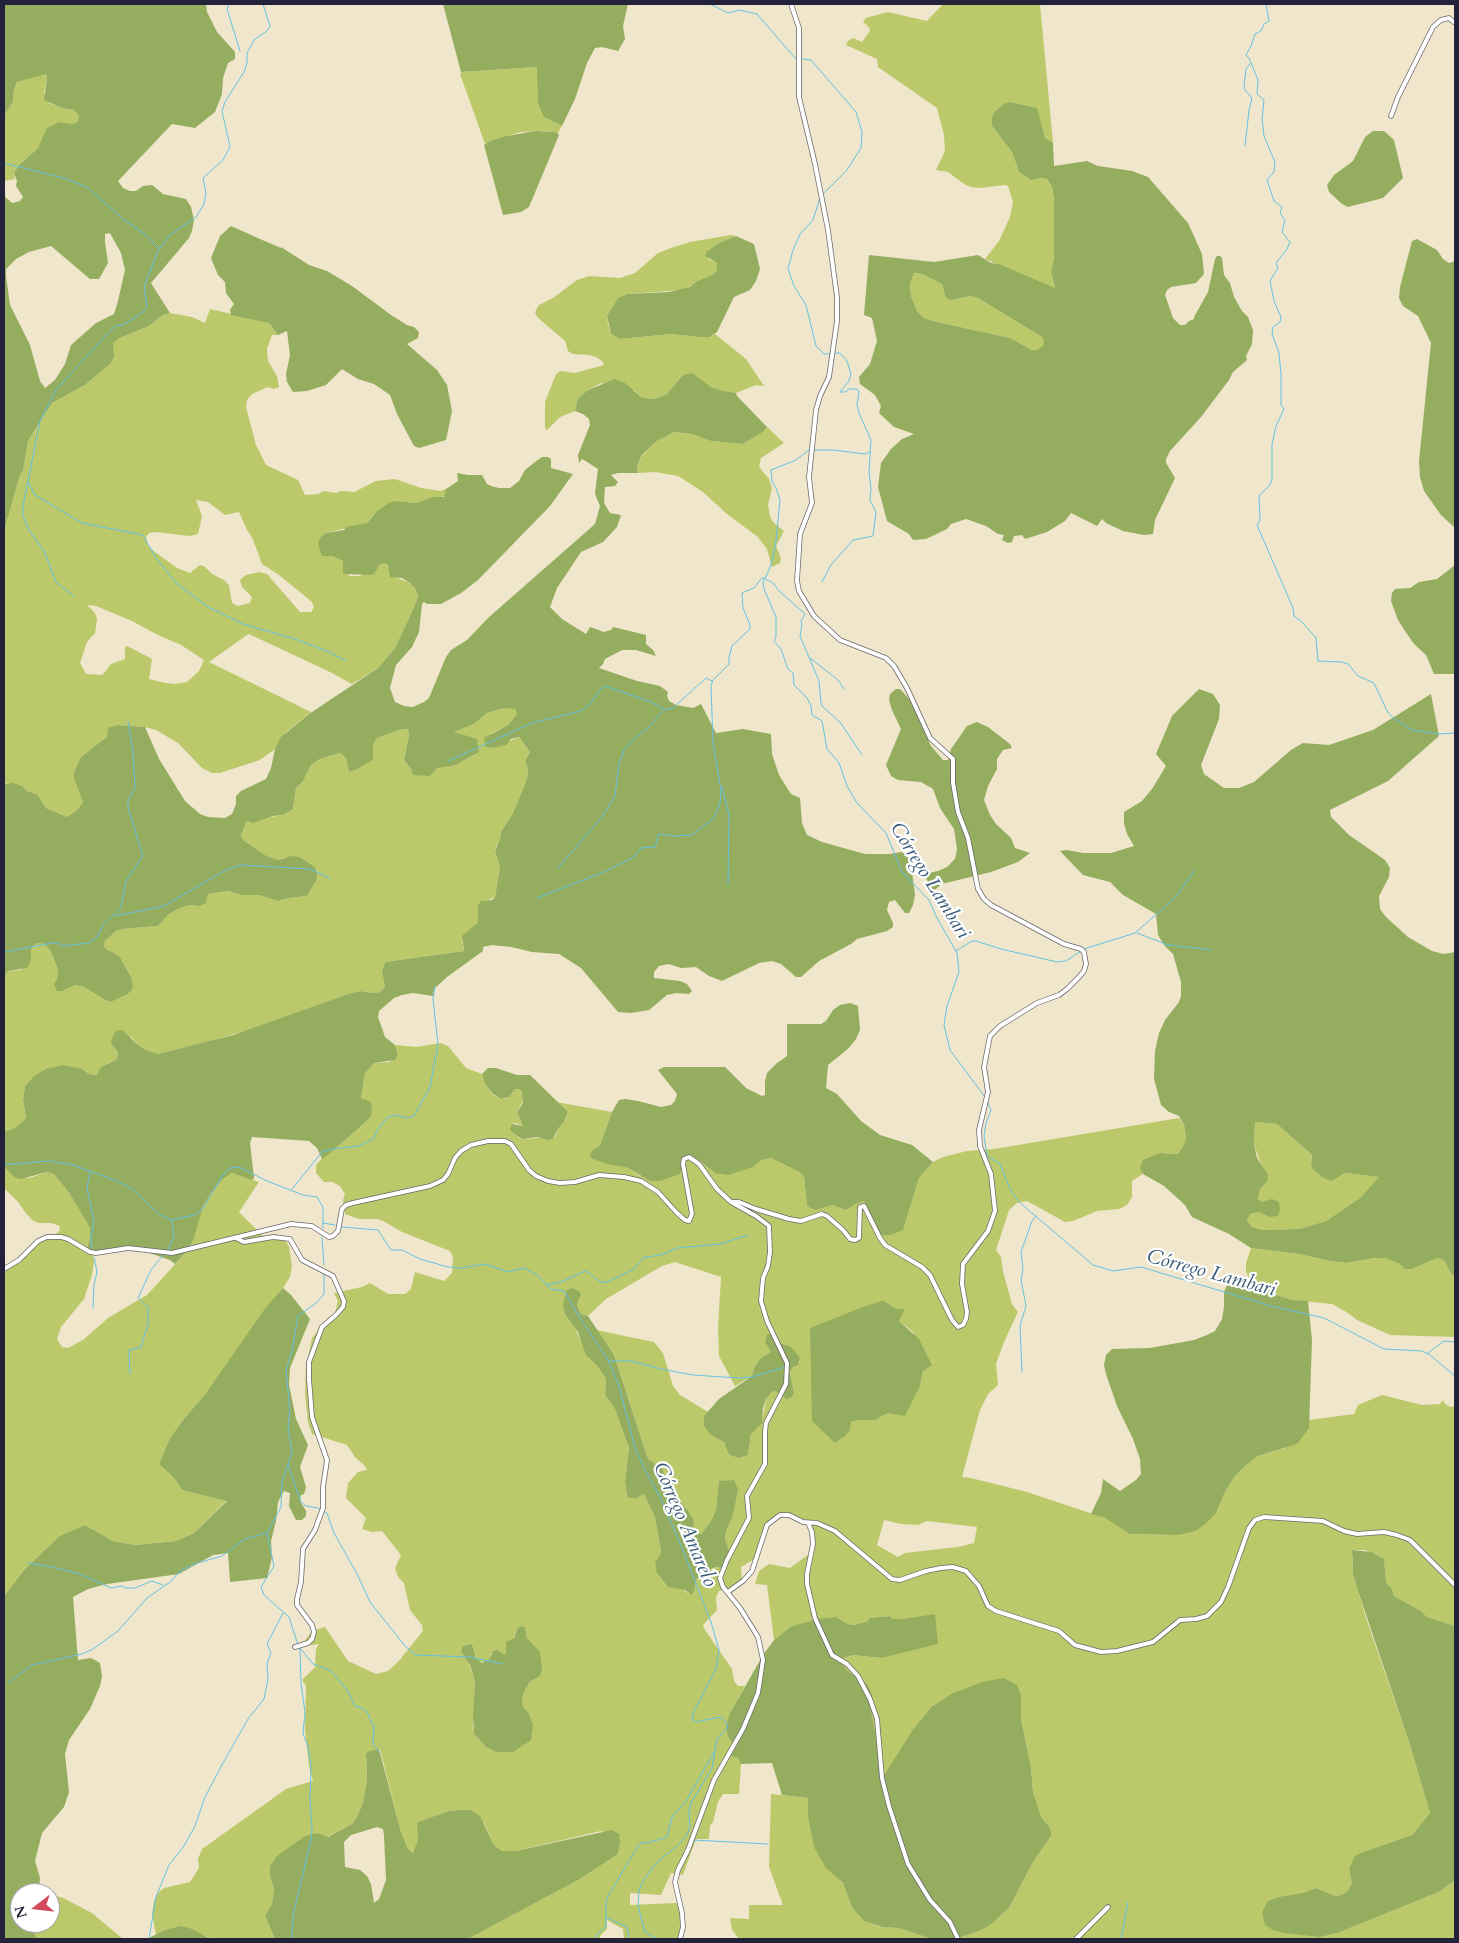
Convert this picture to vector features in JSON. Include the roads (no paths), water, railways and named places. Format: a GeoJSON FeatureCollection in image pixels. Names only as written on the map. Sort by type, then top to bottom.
{"type":"FeatureCollection","features":[{"type":"Feature","properties":{"kind":"street"},"geometry":{"type":"LineString","coordinates":[[731,1202],[739,1202],[789,1219],[801,1220],[822,1214],[828,1216],[850,1239],[855,1240],[859,1238],[860,1207],[864,1206],[880,1238],[886,1245],[930,1275],[952,1320],[958,1326],[963,1325],[967,1312],[962,1284],[963,1264],[988,1231],[995,1211],[991,1174],[980,1146],[979,1130],[988,1092],[984,1067],[990,1036],[1000,1026],[1037,1002],[1060,995],[1079,977],[1084,971],[1086,964],[1084,952],[1080,949],[1064,944],[991,905],[984,899],[978,889],[968,838],[958,812],[953,783],[952,759],[930,738],[907,688],[894,666],[886,658],[840,640],[814,616],[799,591],[797,581],[800,534],[812,503],[809,477],[816,410],[829,377],[837,297],[828,230],[799,97],[799,28],[791,4]]}},
{"type":"Feature","properties":{"kind":"street"},"geometry":{"type":"LineString","coordinates":[[1391,116],[1398,97],[1433,27],[1441,20],[1449,18],[1455,23]]}},
{"type":"Feature","properties":{"kind":"street"},"geometry":{"type":"LineString","coordinates":[[4,1268],[20,1260],[38,1240],[46,1237],[68,1239],[90,1252],[96,1253],[128,1248],[172,1253],[291,1224],[312,1226],[329,1237],[333,1236],[338,1231],[342,1208],[352,1202],[430,1186],[443,1180],[461,1151],[470,1145],[488,1141],[505,1141],[511,1144],[528,1170],[548,1181],[560,1183],[575,1182],[599,1175],[624,1177],[641,1181],[658,1192],[676,1213],[687,1221],[691,1220],[692,1214],[683,1164],[684,1159],[689,1157],[699,1164],[717,1188],[731,1202],[756,1216],[769,1226],[770,1252],[768,1266],[763,1278],[761,1301],[788,1370],[786,1384],[766,1423],[764,1432],[765,1464],[747,1496],[749,1518],[721,1573],[721,1583],[758,1637],[763,1660],[758,1693],[747,1720],[714,1780],[688,1850],[678,1870],[675,1882],[682,1913],[683,1927],[680,1939]]}},
{"type":"Feature","properties":{"kind":"street"},"geometry":{"type":"LineString","coordinates":[[236,1238],[244,1242],[273,1237],[290,1239],[302,1260],[333,1276],[344,1301],[343,1307],[322,1327],[309,1362],[312,1417],[327,1460],[323,1508],[314,1530],[303,1549],[301,1582],[297,1599],[297,1605],[312,1625],[314,1632],[308,1644],[295,1647]]}},
{"type":"Feature","properties":{"kind":"street"},"geometry":{"type":"LineString","coordinates":[[728,1592],[743,1582],[752,1571],[767,1525],[780,1515],[789,1515],[808,1523],[817,1523],[835,1531],[892,1579],[900,1580],[926,1570],[941,1568],[953,1567],[966,1571],[980,1586],[988,1606],[996,1611],[1059,1631],[1075,1645],[1101,1652],[1117,1651],[1153,1642],[1180,1620],[1207,1616],[1221,1602],[1249,1528],[1254,1520],[1264,1517],[1287,1520],[1317,1520],[1357,1534],[1384,1532],[1397,1535],[1410,1540],[1455,1585]]}},
{"type":"Feature","properties":{"kind":"street"},"geometry":{"type":"LineString","coordinates":[[808,1523],[812,1532],[813,1544],[806,1584],[815,1618],[832,1655],[847,1664],[858,1676],[870,1699],[877,1719],[882,1778],[908,1864],[930,1900],[950,1922],[958,1939]]}},
{"type":"Feature","properties":{"kind":"street"},"geometry":{"type":"LineString","coordinates":[[1076,1939],[1108,1907]]}},
{"type":"Feature","properties":{"kind":"waterway"},"geometry":{"type":"LineString","coordinates":[[229,4],[227,9],[240,51]]}},
{"type":"Feature","properties":{"kind":"waterway"},"geometry":{"type":"LineString","coordinates":[[74,596],[56,582],[44,551],[29,530],[23,516],[23,506],[40,421],[56,390],[107,334],[115,326],[122,325],[131,320],[147,307],[144,287],[158,251],[169,236],[196,217],[204,204],[206,193],[203,178],[223,160],[230,147],[222,111],[225,102],[244,72],[247,63],[247,53],[254,40],[268,30],[270,26],[263,4]]}},
{"type":"Feature","properties":{"kind":"waterway","name":"Córrego Lambari"},"geometry":{"type":"LineString","coordinates":[[710,4],[728,13],[739,10],[757,14],[795,58],[811,60],[856,112],[862,132],[861,148],[847,170],[822,195]]}},
{"type":"Feature","properties":{"kind":"waterway"},"geometry":{"type":"LineString","coordinates":[[1266,4],[1269,21],[1264,24],[1261,31],[1255,34],[1246,55],[1258,80],[1257,94],[1264,100],[1262,119],[1264,136],[1275,162],[1274,172],[1267,180],[1274,201],[1282,207],[1280,213],[1285,220],[1282,232],[1290,242],[1276,263],[1278,268],[1270,281],[1274,301],[1281,317],[1280,322],[1273,327],[1272,334],[1279,353],[1281,405],[1284,409],[1276,426],[1272,444],[1272,479],[1270,485],[1259,496],[1260,520],[1257,525],[1293,608],[1294,616],[1316,638],[1318,661],[1348,664],[1358,676],[1374,683],[1387,711],[1392,717],[1412,730],[1438,734],[1455,733]]}},
{"type":"Feature","properties":{"kind":"waterway"},"geometry":{"type":"LineString","coordinates":[[1245,146],[1252,98],[1244,86],[1246,69],[1250,64]]}},
{"type":"Feature","properties":{"kind":"waterway"},"geometry":{"type":"LineString","coordinates":[[4,163],[67,179],[88,188],[159,248]]}},
{"type":"Feature","properties":{"kind":"waterway","name":"Córrego Lambari"},"geometry":{"type":"LineString","coordinates":[[820,198],[813,220],[800,234],[788,269],[794,286],[806,305],[816,346],[824,354],[840,353],[847,361],[851,374],[849,381],[840,392],[845,392],[849,389],[857,389],[859,392],[857,405],[871,440],[870,500],[876,512],[873,536],[853,540],[831,565],[822,582]]}},
{"type":"Feature","properties":{"kind":"waterway"},"geometry":{"type":"LineString","coordinates":[[537,898],[604,872],[634,857],[641,848],[655,847],[659,834],[692,835],[714,818],[720,803],[721,790],[713,743],[711,686],[713,680],[729,664],[732,646],[750,629],[743,608],[742,593],[754,588],[761,579],[766,577],[772,562],[780,500],[772,481],[771,470],[796,460],[809,450],[833,450],[865,454],[870,452]]}},
{"type":"Feature","properties":{"kind":"waterway"},"geometry":{"type":"LineString","coordinates":[[28,482],[35,495],[82,523],[143,535],[156,558],[176,583],[208,607],[243,624],[295,639],[329,652],[346,661]]}},
{"type":"Feature","properties":{"kind":"waterway","name":"Córrego Lambari"},"geometry":{"type":"LineString","coordinates":[[764,579],[764,589],[776,617],[776,637],[774,641],[781,649],[788,669],[793,673],[794,685],[807,698],[811,706],[812,715],[822,721],[827,749],[839,763],[847,786],[857,803],[886,833],[902,872],[929,900],[957,953],[959,972],[947,1006],[944,1025],[950,1050],[985,1097]]}},
{"type":"Feature","properties":{"kind":"waterway"},"geometry":{"type":"LineString","coordinates":[[765,579],[773,583],[779,591],[805,614],[801,621],[800,636],[819,681],[821,703],[840,722],[862,755]]}},
{"type":"Feature","properties":{"kind":"waterway"},"geometry":{"type":"LineString","coordinates":[[810,658],[838,680],[844,689]]}},
{"type":"Feature","properties":{"kind":"waterway"},"geometry":{"type":"LineString","coordinates":[[448,761],[532,723],[581,711],[590,704],[605,686],[651,702],[665,710],[673,708],[706,678],[712,681]]}},
{"type":"Feature","properties":{"kind":"waterway"},"geometry":{"type":"LineString","coordinates":[[558,868],[602,817],[615,796],[619,764],[624,750],[663,711]]}},
{"type":"Feature","properties":{"kind":"waterway"},"geometry":{"type":"LineString","coordinates":[[4,952],[52,943],[58,943],[62,946],[89,943],[97,937],[103,925],[121,907],[126,881],[143,856],[128,808],[128,801],[135,788],[133,752],[128,721]]}},
{"type":"Feature","properties":{"kind":"waterway"},"geometry":{"type":"LineString","coordinates":[[722,787],[729,815],[728,885]]}},
{"type":"Feature","properties":{"kind":"waterway"},"geometry":{"type":"LineString","coordinates":[[115,916],[164,906],[226,870],[240,865],[310,869],[330,878]]}},
{"type":"Feature","properties":{"kind":"waterway"},"geometry":{"type":"LineString","coordinates":[[1084,949],[1135,933],[1175,898],[1194,871]]}},
{"type":"Feature","properties":{"kind":"waterway"},"geometry":{"type":"LineString","coordinates":[[1137,933],[1168,945],[1212,950]]}},
{"type":"Feature","properties":{"kind":"waterway"},"geometry":{"type":"LineString","coordinates":[[956,951],[972,941],[976,941],[1057,962],[1066,961],[1081,951]]}},
{"type":"Feature","properties":{"kind":"waterway"},"geometry":{"type":"LineString","coordinates":[[292,1189],[322,1152],[359,1146],[373,1139],[387,1118],[394,1115],[408,1118],[414,1116],[430,1087],[438,1044],[433,999],[435,986]]}},
{"type":"Feature","properties":{"kind":"waterway","name":"Córrego Lambari"},"geometry":{"type":"LineString","coordinates":[[987,1100],[991,1110],[984,1136],[987,1156],[1000,1164],[1010,1189],[1019,1202],[1093,1265],[1113,1271],[1141,1267],[1271,1306],[1324,1318],[1384,1349],[1422,1351],[1430,1355],[1455,1376]]}},
{"type":"Feature","properties":{"kind":"waterway","name":"Córrego Amarelo"},"geometry":{"type":"LineString","coordinates":[[4,1165],[49,1161],[73,1165],[131,1188],[159,1214],[171,1220],[194,1215],[202,1210],[223,1175],[230,1168],[239,1167],[267,1181],[303,1195],[317,1197],[323,1207],[323,1228]]}},
{"type":"Feature","properties":{"kind":"waterway"},"geometry":{"type":"LineString","coordinates":[[90,1172],[87,1188],[94,1221],[91,1239],[92,1248]]}},
{"type":"Feature","properties":{"kind":"waterway"},"geometry":{"type":"LineString","coordinates":[[1022,1372],[1020,1326],[1026,1306],[1021,1280],[1023,1269],[1021,1252],[1032,1221],[1036,1216]]}},
{"type":"Feature","properties":{"kind":"waterway"},"geometry":{"type":"LineString","coordinates":[[168,1250],[174,1237],[172,1220]]}},
{"type":"Feature","properties":{"kind":"waterway","name":"Córrego Amarelo"},"geometry":{"type":"LineString","coordinates":[[323,1223],[335,1225]]}},
{"type":"Feature","properties":{"kind":"waterway","name":"Córrego Amarelo"},"geometry":{"type":"LineString","coordinates":[[341,1227],[378,1230],[391,1250],[402,1250],[420,1259],[448,1267],[462,1268],[485,1264],[508,1272],[524,1268],[537,1275],[551,1289],[564,1291],[608,1360],[619,1386],[635,1448],[660,1497],[680,1543],[711,1622],[719,1650],[716,1669],[694,1711],[692,1719],[695,1722],[721,1717],[728,1725],[717,1739],[712,1768],[691,1803],[689,1810],[690,1828],[687,1835],[676,1847],[657,1862],[639,1890],[638,1906],[645,1932],[657,1939],[672,1939]]}},
{"type":"Feature","properties":{"kind":"waterway"},"geometry":{"type":"LineString","coordinates":[[547,1285],[561,1282],[585,1271],[600,1282],[607,1282],[634,1269],[643,1258],[664,1254],[677,1248],[720,1244],[748,1235]]}},
{"type":"Feature","properties":{"kind":"waterway"},"geometry":{"type":"LineString","coordinates":[[322,1237],[324,1265]]}},
{"type":"Feature","properties":{"kind":"waterway"},"geometry":{"type":"LineString","coordinates":[[130,1374],[129,1350],[141,1347],[148,1324],[148,1307],[138,1298],[151,1270],[165,1253]]}},
{"type":"Feature","properties":{"kind":"waterway"},"geometry":{"type":"LineString","coordinates":[[93,1308],[94,1285],[97,1272],[94,1257]]}},
{"type":"Feature","properties":{"kind":"waterway"},"geometry":{"type":"LineString","coordinates":[[298,1645],[289,1617],[264,1595],[261,1587],[274,1566],[267,1533],[281,1507],[282,1481],[292,1453],[288,1427],[290,1411],[286,1370],[292,1351],[298,1316],[316,1303],[324,1294],[324,1274]]}},
{"type":"Feature","properties":{"kind":"waterway"},"geometry":{"type":"LineString","coordinates":[[1428,1353],[1444,1341],[1455,1342]]}},
{"type":"Feature","properties":{"kind":"waterway"},"geometry":{"type":"LineString","coordinates":[[610,1361],[631,1361],[693,1375],[739,1378],[752,1377],[785,1367]]}},
{"type":"Feature","properties":{"kind":"waterway"},"geometry":{"type":"LineString","coordinates":[[288,1465],[301,1502],[306,1506],[318,1508],[327,1513],[334,1533],[370,1602],[405,1646],[416,1655],[470,1657],[503,1664]]}},
{"type":"Feature","properties":{"kind":"waterway"},"geometry":{"type":"LineString","coordinates":[[8,1683],[32,1665],[82,1654],[93,1649],[118,1631],[147,1598],[170,1582],[180,1571],[194,1564],[222,1556],[245,1539],[266,1533]]}},
{"type":"Feature","properties":{"kind":"waterway"},"geometry":{"type":"LineString","coordinates":[[28,1563],[80,1574],[111,1588],[122,1586],[135,1588],[152,1581],[163,1585]]}},
{"type":"Feature","properties":{"kind":"waterway"},"geometry":{"type":"LineString","coordinates":[[149,1939],[156,1897],[169,1865],[184,1846],[195,1826],[205,1797],[248,1719],[264,1699],[268,1679],[267,1663],[271,1653],[267,1644],[283,1613]]}},
{"type":"Feature","properties":{"kind":"waterway"},"geometry":{"type":"LineString","coordinates":[[291,1939],[294,1911],[311,1840],[312,1828],[310,1800],[311,1767],[308,1746],[303,1734],[305,1712],[301,1683],[300,1647]]}},
{"type":"Feature","properties":{"kind":"waterway"},"geometry":{"type":"LineString","coordinates":[[300,1648],[313,1664],[331,1671],[348,1691],[355,1706],[367,1712],[374,1727],[373,1744],[380,1753]]}},
{"type":"Feature","properties":{"kind":"waterway"},"geometry":{"type":"LineString","coordinates":[[593,1939],[606,1926],[606,1901],[638,1846],[641,1843],[667,1837],[672,1817],[686,1801],[714,1752]]}},
{"type":"Feature","properties":{"kind":"waterway"},"geometry":{"type":"LineString","coordinates":[[693,1840],[768,1844]]}},
{"type":"Feature","properties":{"kind":"waterway"},"geometry":{"type":"LineString","coordinates":[[1121,1939],[1128,1902]]}},
{"type":"Feature","properties":{"kind":"waterway"},"geometry":{"type":"LineString","coordinates":[[606,1917],[627,1927],[629,1934],[627,1939]]}}]}
